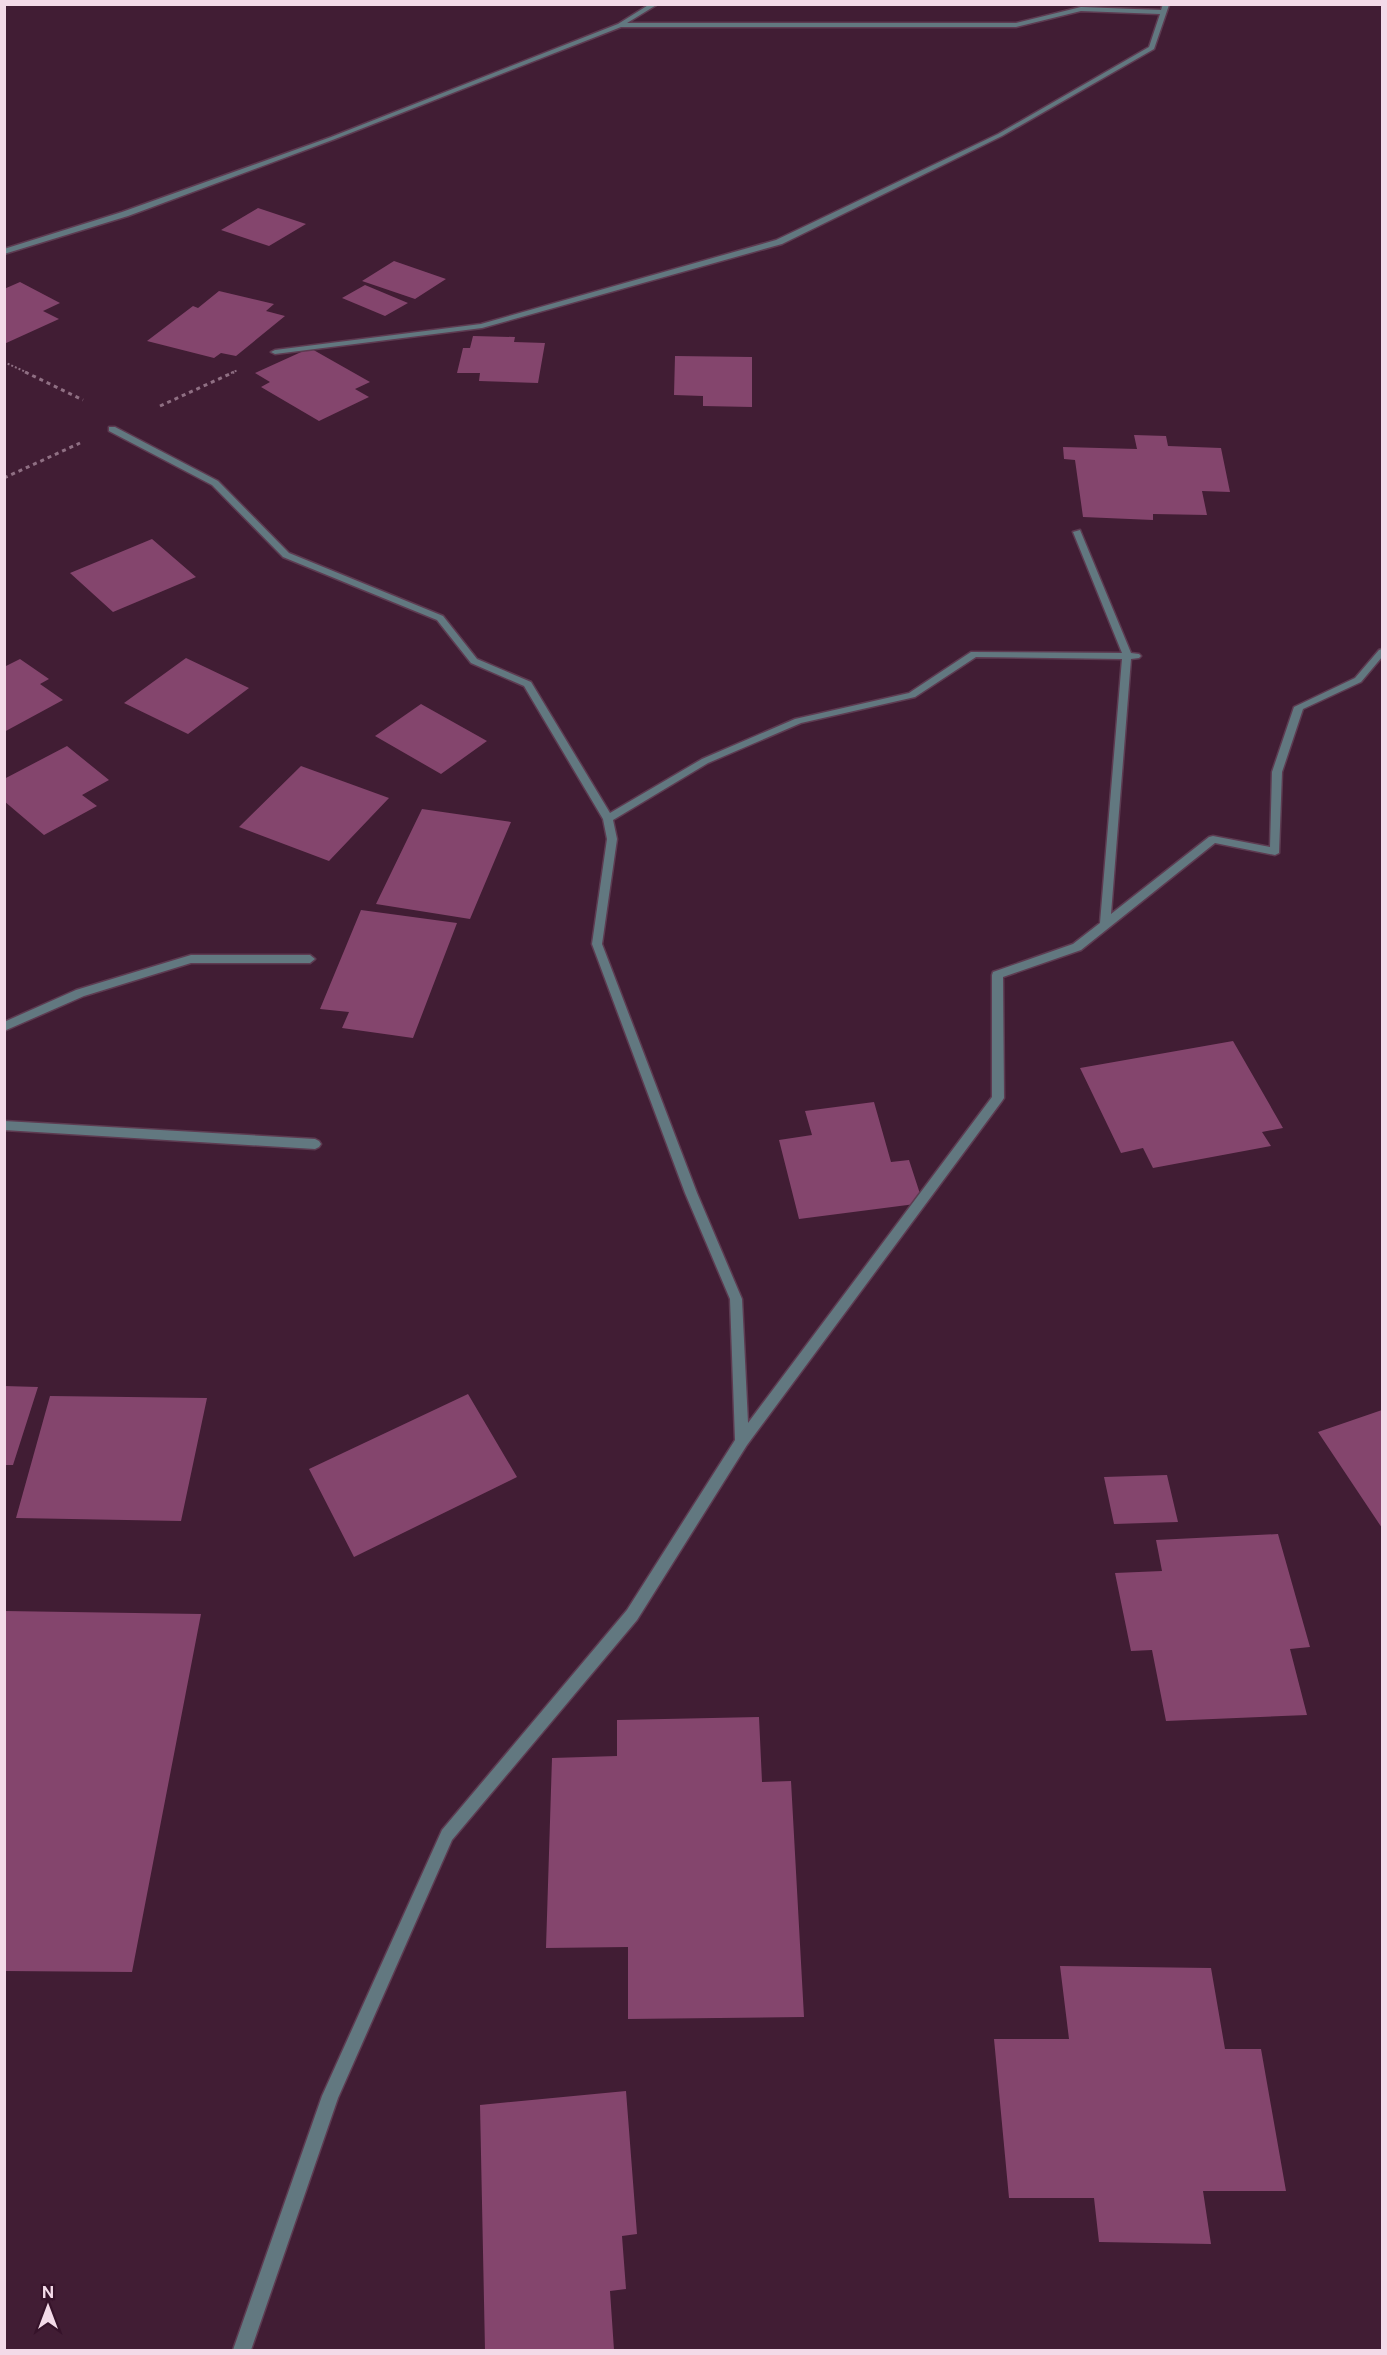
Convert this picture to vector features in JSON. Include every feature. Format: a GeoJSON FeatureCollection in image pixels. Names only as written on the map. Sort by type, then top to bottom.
{"type":"FeatureCollection","features":[{"type":"Feature","properties":{"kind":"street"},"geometry":{"type":"LineString","coordinates":[[4,252],[125,214],[333,138],[620,25],[655,4]]}},
{"type":"Feature","properties":{"kind":"street"},"geometry":{"type":"LineString","coordinates":[[275,352],[482,326],[779,242],[1000,135],[1152,48],[1165,8],[1081,9],[1016,25],[620,25]]}},
{"type":"Feature","properties":{"kind":"street"},"geometry":{"type":"LineString","coordinates":[[112,429],[215,483],[286,555],[441,618],[474,661],[528,684],[608,819],[612,838],[597,944],[691,1193],[736,1299],[742,1442]]}},
{"type":"Feature","properties":{"kind":"street"},"geometry":{"type":"LineString","coordinates":[[1077,532],[1127,650],[1132,656],[1105,924]]}},
{"type":"Feature","properties":{"kind":"street"},"geometry":{"type":"LineString","coordinates":[[242,2350],[330,2096],[447,1835],[632,1615],[742,1442],[998,1098],[997,975],[1077,947],[1213,838],[1275,851],[1277,772],[1299,707],[1358,680],[1383,652]]}},
{"type":"Feature","properties":{"kind":"street"},"geometry":{"type":"LineString","coordinates":[[608,819],[705,761],[798,721],[912,695],[974,654],[1132,656]]}},
{"type":"Feature","properties":{"kind":"street"},"geometry":{"type":"LineString","coordinates":[[4,1027],[80,993],[191,959],[310,959]]}},
{"type":"Feature","properties":{"kind":"street"},"geometry":{"type":"LineString","coordinates":[[4,1125],[315,1144]]}},
{"type":"Feature","properties":{"kind":"path"},"geometry":{"type":"LineString","coordinates":[[4,362],[84,400]]}},
{"type":"Feature","properties":{"kind":"building"},"geometry":{"type":"Polygon","coordinates":[[[258,208],[306,224],[269,246],[221,230],[258,208]]]}},
{"type":"Feature","properties":{"kind":"building"},"geometry":{"type":"Polygon","coordinates":[[[394,261],[446,279],[415,299],[362,281],[394,261]]]}},
{"type":"Feature","properties":{"kind":"building"},"geometry":{"type":"Polygon","coordinates":[[[20,282],[60,303],[43,311],[59,319],[4,344],[4,289],[20,282]]]}},
{"type":"Feature","properties":{"kind":"building"},"geometry":{"type":"Polygon","coordinates":[[[365,285],[408,303],[385,316],[342,298],[365,285]]]}},
{"type":"Feature","properties":{"kind":"building"},"geometry":{"type":"Polygon","coordinates":[[[219,291],[274,304],[266,311],[285,316],[236,356],[221,353],[214,358],[147,341],[193,306],[198,308],[219,291]]]}},
{"type":"Feature","properties":{"kind":"building"},"geometry":{"type":"Polygon","coordinates":[[[473,336],[515,337],[514,342],[545,343],[538,383],[479,381],[480,373],[457,373],[463,348],[470,348],[473,336]]]}},
{"type":"Feature","properties":{"kind":"building"},"geometry":{"type":"Polygon","coordinates":[[[310,348],[370,382],[355,389],[369,397],[319,421],[261,387],[270,382],[255,373],[310,348]]]}},
{"type":"Feature","properties":{"kind":"building"},"geometry":{"type":"Polygon","coordinates":[[[675,356],[752,357],[752,407],[703,406],[703,396],[674,395],[675,356]]]}},
{"type":"Feature","properties":{"kind":"building"},"geometry":{"type":"Polygon","coordinates":[[[1134,435],[1166,436],[1168,446],[1221,448],[1230,492],[1202,491],[1207,515],[1153,514],[1153,520],[1083,517],[1075,460],[1064,459],[1063,447],[1137,449],[1134,435]]]}},
{"type":"Feature","properties":{"kind":"building"},"geometry":{"type":"Polygon","coordinates":[[[152,539],[196,577],[113,612],[70,573],[152,539]]]}},
{"type":"Feature","properties":{"kind":"building"},"geometry":{"type":"Polygon","coordinates":[[[186,658],[249,688],[188,734],[124,703],[186,658]]]}},
{"type":"Feature","properties":{"kind":"building"},"geometry":{"type":"Polygon","coordinates":[[[20,659],[49,679],[40,684],[63,700],[4,732],[4,667],[20,659]]]}},
{"type":"Feature","properties":{"kind":"building"},"geometry":{"type":"Polygon","coordinates":[[[421,704],[487,741],[441,774],[375,736],[421,704]]]}},
{"type":"Feature","properties":{"kind":"building"},"geometry":{"type":"Polygon","coordinates":[[[67,746],[109,780],[82,795],[97,806],[44,835],[4,801],[4,779],[67,746]]]}},
{"type":"Feature","properties":{"kind":"building"},"geometry":{"type":"Polygon","coordinates":[[[301,766],[389,798],[329,861],[239,827],[301,766]]]}},
{"type":"Feature","properties":{"kind":"building"},"geometry":{"type":"Polygon","coordinates":[[[422,809],[511,822],[470,919],[376,904],[422,809]]]}},
{"type":"Feature","properties":{"kind":"building"},"geometry":{"type":"Polygon","coordinates":[[[361,910],[457,923],[413,1038],[342,1028],[349,1012],[320,1009],[361,910]]]}},
{"type":"Feature","properties":{"kind":"building"},"geometry":{"type":"Polygon","coordinates":[[[1233,1041],[1283,1128],[1262,1132],[1271,1146],[1153,1168],[1143,1148],[1121,1153],[1080,1068],[1233,1041]]]}},
{"type":"Feature","properties":{"kind":"building"},"geometry":{"type":"Polygon","coordinates":[[[874,1102],[891,1162],[909,1160],[923,1203],[799,1219],[779,1140],[812,1135],[805,1111],[874,1102]]]}},
{"type":"Feature","properties":{"kind":"building"},"geometry":{"type":"Polygon","coordinates":[[[4,1386],[38,1387],[13,1465],[4,1465],[4,1386]]]}},
{"type":"Feature","properties":{"kind":"building"},"geometry":{"type":"Polygon","coordinates":[[[468,1394],[517,1477],[354,1557],[309,1469],[468,1394]]]}},
{"type":"Feature","properties":{"kind":"building"},"geometry":{"type":"Polygon","coordinates":[[[50,1396],[207,1398],[181,1521],[16,1518],[50,1396]]]}},
{"type":"Feature","properties":{"kind":"building"},"geometry":{"type":"Polygon","coordinates":[[[1382,1410],[1382,1528],[1318,1432],[1382,1410]]]}},
{"type":"Feature","properties":{"kind":"building"},"geometry":{"type":"Polygon","coordinates":[[[1167,1475],[1178,1522],[1114,1524],[1104,1477],[1167,1475]]]}},
{"type":"Feature","properties":{"kind":"building"},"geometry":{"type":"Polygon","coordinates":[[[1278,1534],[1310,1647],[1290,1649],[1307,1715],[1166,1721],[1152,1650],[1131,1651],[1115,1573],[1162,1571],[1156,1540],[1278,1534]]]}},
{"type":"Feature","properties":{"kind":"building"},"geometry":{"type":"Polygon","coordinates":[[[4,1611],[201,1614],[132,1972],[4,1971],[4,1611]]]}},
{"type":"Feature","properties":{"kind":"building"},"geometry":{"type":"Polygon","coordinates":[[[759,1717],[762,1782],[791,1781],[804,2017],[628,2019],[628,1947],[546,1948],[552,1758],[617,1756],[617,1720],[759,1717]]]}},
{"type":"Feature","properties":{"kind":"building"},"geometry":{"type":"Polygon","coordinates":[[[1060,1966],[1211,1968],[1225,2049],[1261,2049],[1286,2191],[1203,2191],[1211,2244],[1099,2242],[1094,2198],[1009,2198],[994,2039],[1069,2039],[1060,1966]]]}},
{"type":"Feature","properties":{"kind":"building"},"geometry":{"type":"Polygon","coordinates":[[[626,2091],[637,2234],[622,2236],[626,2289],[610,2291],[614,2350],[485,2350],[480,2105],[626,2091]]]}}]}
